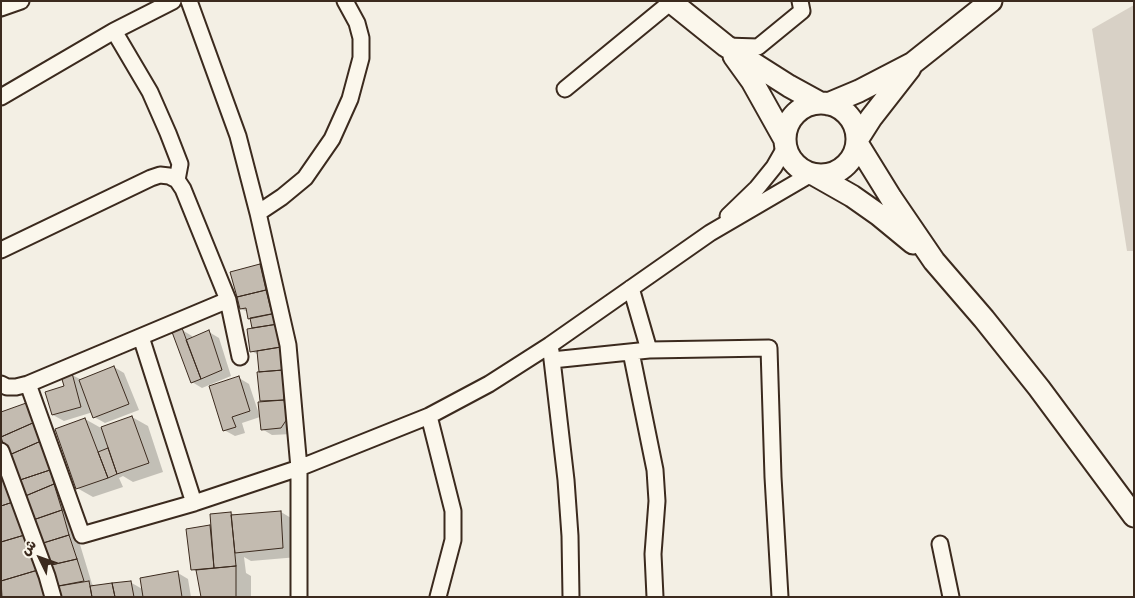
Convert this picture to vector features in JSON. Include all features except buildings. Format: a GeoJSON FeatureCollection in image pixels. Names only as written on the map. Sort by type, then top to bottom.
{"type":"FeatureCollection","features":[{"type":"Feature","properties":{"kind":"main road"},"geometry":{"type":"LineString","coordinates":[[785,143],[789,124],[799,111],[809,106],[824,104],[859,92],[914,63],[991,1]]}},
{"type":"Feature","properties":{"kind":"main road"},"geometry":{"type":"LineString","coordinates":[[671,2],[726,46],[789,86],[824,104],[837,107],[849,117],[856,130],[857,142],[891,198],[934,261],[984,319],[1039,388],[1134,516]]}},
{"type":"Feature","properties":{"kind":"main road"},"geometry":{"type":"LineString","coordinates":[[726,46],[752,82],[785,143],[789,156],[795,164],[802,170],[852,196],[879,215],[934,261]]}},
{"type":"Feature","properties":{"kind":"main road"},"geometry":{"type":"LineString","coordinates":[[813,175],[826,175],[838,171],[847,164],[854,155],[857,142],[871,118],[914,63]]}},
{"type":"Feature","properties":{"kind":"street"},"geometry":{"type":"LineString","coordinates":[[1,8],[21,1]]}},
{"type":"Feature","properties":{"kind":"street"},"geometry":{"type":"LineString","coordinates":[[1,97],[114,31],[174,1]]}},
{"type":"Feature","properties":{"kind":"street"},"geometry":{"type":"LineString","coordinates":[[189,1],[238,136],[258,213],[288,345],[298,468],[299,597]]}},
{"type":"Feature","properties":{"kind":"street"},"geometry":{"type":"LineString","coordinates":[[258,213],[282,197],[305,178],[332,139],[350,99],[361,58],[360,38],[357,23],[345,1]]}},
{"type":"Feature","properties":{"kind":"street"},"geometry":{"type":"LineString","coordinates":[[726,46],[758,46],[802,11],[800,1]]}},
{"type":"Feature","properties":{"kind":"street"},"geometry":{"type":"LineString","coordinates":[[565,89],[671,2]]}},
{"type":"Feature","properties":{"kind":"street"},"geometry":{"type":"LineString","coordinates":[[114,31],[150,92],[168,133],[180,164],[177,180]]}},
{"type":"Feature","properties":{"kind":"street"},"geometry":{"type":"LineString","coordinates":[[710,233],[757,188],[774,167],[785,143]]}},
{"type":"Feature","properties":{"kind":"street"},"geometry":{"type":"LineString","coordinates":[[1,250],[151,178],[160,175],[169,176],[177,180],[183,189],[228,300],[240,357]]}},
{"type":"Feature","properties":{"kind":"street"},"geometry":{"type":"LineString","coordinates":[[28,384],[82,535],[194,503],[298,468],[429,416],[551,352],[631,288],[710,233],[813,175]]}},
{"type":"Feature","properties":{"kind":"street"},"geometry":{"type":"LineString","coordinates":[[631,288],[649,350]]}},
{"type":"Feature","properties":{"kind":"street"},"geometry":{"type":"LineString","coordinates":[[1,384],[16,387],[28,384],[228,300]]}},
{"type":"Feature","properties":{"kind":"street"},"geometry":{"type":"LineString","coordinates":[[142,336],[194,503]]}},
{"type":"Feature","properties":{"kind":"street"},"geometry":{"type":"LineString","coordinates":[[551,352],[769,348],[773,477],[780,597]]}},
{"type":"Feature","properties":{"kind":"street"},"geometry":{"type":"LineString","coordinates":[[551,352],[566,480],[570,536],[571,597]]}},
{"type":"Feature","properties":{"kind":"street"},"geometry":{"type":"LineString","coordinates":[[631,352],[655,470],[657,501],[654,554],[655,597]]}},
{"type":"Feature","properties":{"kind":"street"},"geometry":{"type":"LineString","coordinates":[[429,416],[453,511],[453,540],[438,597]]}},
{"type":"Feature","properties":{"kind":"street"},"geometry":{"type":"LineString","coordinates":[[1,451],[48,576],[53,597]]}},
{"type":"Feature","properties":{"kind":"street"},"geometry":{"type":"LineString","coordinates":[[940,544],[951,597]]}},
{"type":"Feature","properties":{"kind":"shaded area"},"geometry":{"type":"Polygon","coordinates":[[[1134,5],[1134,251],[1127,251],[1092,29],[1134,5]]]}}]}
